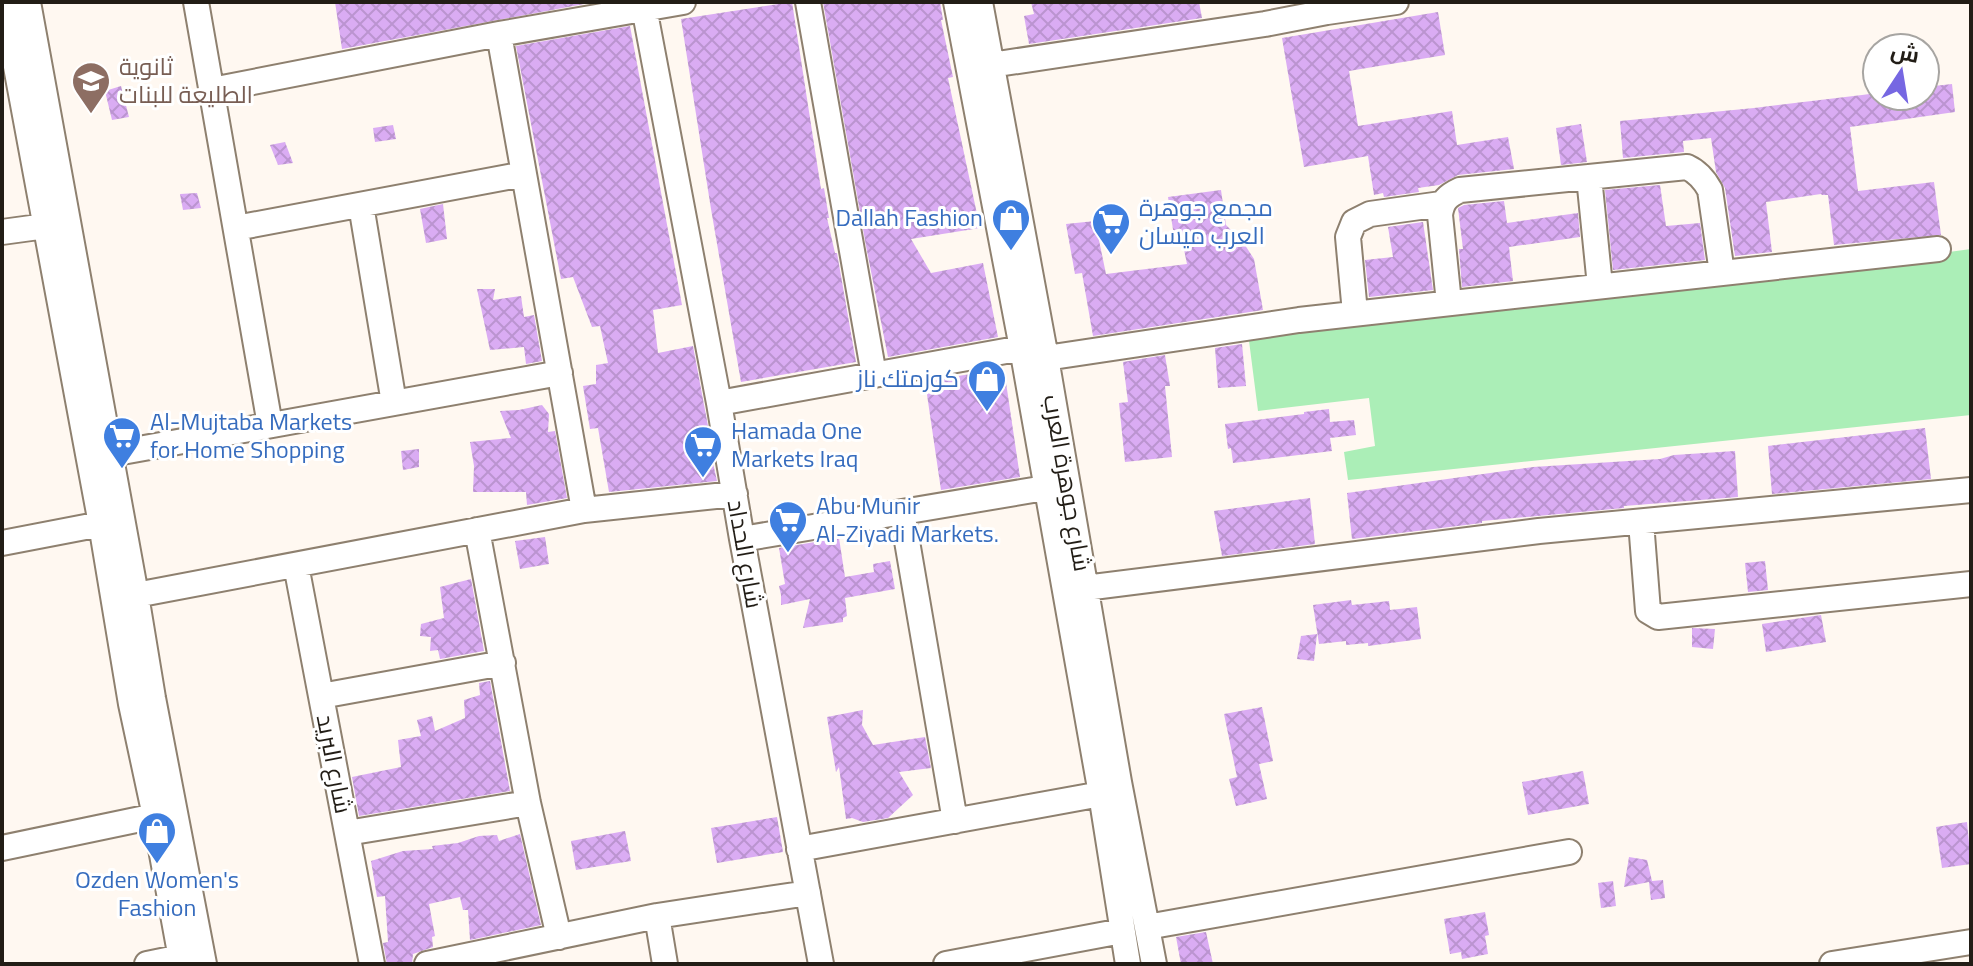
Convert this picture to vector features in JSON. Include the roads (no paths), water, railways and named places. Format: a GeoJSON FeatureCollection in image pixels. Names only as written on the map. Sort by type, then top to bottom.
{"type":"FeatureCollection","features":[{"type":"Feature","properties":{"kind":"street"},"geometry":{"type":"LineString","coordinates":[[4,2],[101,524],[153,754],[189,962]]}},
{"type":"Feature","properties":{"kind":"street"},"geometry":{"type":"LineString","coordinates":[[28,2],[136,595],[142,701]]}},
{"type":"Feature","properties":{"kind":"street"},"geometry":{"type":"LineString","coordinates":[[196,2],[270,425]]}},
{"type":"Feature","properties":{"kind":"street"},"geometry":{"type":"LineString","coordinates":[[212,90],[643,5],[683,2]]}},
{"type":"Feature","properties":{"kind":"street"},"geometry":{"type":"LineString","coordinates":[[808,2],[874,375]]}},
{"type":"Feature","properties":{"kind":"street","name":"شارع جوهرة العرب"},"geometry":{"type":"LineString","coordinates":[[956,2],[1022,348],[1128,964]]}},
{"type":"Feature","properties":{"kind":"street","name":"شارع جوهرة العرب"},"geometry":{"type":"LineString","coordinates":[[980,2],[1154,964]]}},
{"type":"Feature","properties":{"kind":"street"},"geometry":{"type":"LineString","coordinates":[[991,65],[1396,2]]}},
{"type":"Feature","properties":{"kind":"street","name":"شارع الحداد"},"geometry":{"type":"LineString","coordinates":[[643,5],[821,964]]}},
{"type":"Feature","properties":{"kind":"street"},"geometry":{"type":"LineString","coordinates":[[499,34],[584,510]]}},
{"type":"Feature","properties":{"kind":"street"},"geometry":{"type":"LineString","coordinates":[[1449,303],[1441,204],[1448,195],[1460,190],[1687,167],[1704,179],[1710,190],[1722,273]]}},
{"type":"Feature","properties":{"kind":"street"},"geometry":{"type":"LineString","coordinates":[[236,228],[524,174]]}},
{"type":"Feature","properties":{"kind":"street"},"geometry":{"type":"LineString","coordinates":[[1589,177],[1600,286]]}},
{"type":"Feature","properties":{"kind":"street"},"geometry":{"type":"LineString","coordinates":[[1355,313],[1348,237],[1354,222],[1370,214],[1441,204]]}},
{"type":"Feature","properties":{"kind":"street"},"geometry":{"type":"LineString","coordinates":[[361,205],[394,403]]}},
{"type":"Feature","properties":{"kind":"street"},"geometry":{"type":"LineString","coordinates":[[2,232],[46,226]]}},
{"type":"Feature","properties":{"kind":"street"},"geometry":{"type":"LineString","coordinates":[[1046,358],[1355,313],[1938,249]]}},
{"type":"Feature","properties":{"kind":"street"},"geometry":{"type":"LineString","coordinates":[[719,403],[1022,348]]}},
{"type":"Feature","properties":{"kind":"street"},"geometry":{"type":"LineString","coordinates":[[111,454],[560,373]]}},
{"type":"Feature","properties":{"kind":"street"},"geometry":{"type":"LineString","coordinates":[[742,539],[1045,488]]}},
{"type":"Feature","properties":{"kind":"street"},"geometry":{"type":"LineString","coordinates":[[1085,588],[1539,531],[1971,490]]}},
{"type":"Feature","properties":{"kind":"street"},"geometry":{"type":"LineString","coordinates":[[136,595],[584,510],[735,494]]}},
{"type":"Feature","properties":{"kind":"street"},"geometry":{"type":"LineString","coordinates":[[902,512],[955,821]]}},
{"type":"Feature","properties":{"kind":"street"},"geometry":{"type":"LineString","coordinates":[[1641,522],[1648,611],[1658,617],[1971,584]]}},
{"type":"Feature","properties":{"kind":"street"},"geometry":{"type":"LineString","coordinates":[[2,543],[101,524]]}},
{"type":"Feature","properties":{"kind":"street"},"geometry":{"type":"LineString","coordinates":[[477,530],[528,803],[559,937]]}},
{"type":"Feature","properties":{"kind":"street","name":"شارع البريد"},"geometry":{"type":"LineString","coordinates":[[296,565],[372,964]]}},
{"type":"Feature","properties":{"kind":"street"},"geometry":{"type":"LineString","coordinates":[[321,696],[503,663]]}},
{"type":"Feature","properties":{"kind":"street"},"geometry":{"type":"LineString","coordinates":[[153,754],[155,816],[189,962]]}},
{"type":"Feature","properties":{"kind":"street"},"geometry":{"type":"LineString","coordinates":[[799,849],[1101,794]]}},
{"type":"Feature","properties":{"kind":"street"},"geometry":{"type":"LineString","coordinates":[[347,833],[528,803]]}},
{"type":"Feature","properties":{"kind":"street"},"geometry":{"type":"LineString","coordinates":[[2,848],[155,816]]}},
{"type":"Feature","properties":{"kind":"street"},"geometry":{"type":"LineString","coordinates":[[1147,927],[1569,852]]}},
{"type":"Feature","properties":{"kind":"street"},"geometry":{"type":"LineString","coordinates":[[427,964],[657,916],[808,893]]}},
{"type":"Feature","properties":{"kind":"street"},"geometry":{"type":"LineString","coordinates":[[657,916],[665,964]]}},
{"type":"Feature","properties":{"kind":"street"},"geometry":{"type":"LineString","coordinates":[[946,964],[984,961],[1122,931]]}},
{"type":"Feature","properties":{"kind":"street"},"geometry":{"type":"LineString","coordinates":[[1832,964],[1971,942]]}},
{"type":"Feature","properties":{"kind":"street"},"geometry":{"type":"LineString","coordinates":[[147,964],[189,962]]}},
{"type":"Feature","properties":{"kind":"place","name":"ثانوية الطليعة للبنات"},"geometry":{"type":"Point","coordinates":[91,115]}},
{"type":"Feature","properties":{"kind":"place","name":"Dallah Fashion"},"geometry":{"type":"Point","coordinates":[1011,252]}},
{"type":"Feature","properties":{"kind":"place","name":"مجمع جوهرة العرب ميسان"},"geometry":{"type":"Point","coordinates":[1111,256]}},
{"type":"Feature","properties":{"kind":"place","name":"كوزمتك ناز"},"geometry":{"type":"Point","coordinates":[987,413]}},
{"type":"Feature","properties":{"kind":"place","name":"Al-Mujtaba Markets for Home Shopping"},"geometry":{"type":"Point","coordinates":[122,470]}},
{"type":"Feature","properties":{"kind":"place","name":"Hamada One Markets Iraq"},"geometry":{"type":"Point","coordinates":[703,479]}},
{"type":"Feature","properties":{"kind":"place","name":"Abu Munir Al-Ziyadi Markets."},"geometry":{"type":"Point","coordinates":[788,554]}},
{"type":"Feature","properties":{"kind":"place","name":"Ozden Women's Fashion"},"geometry":{"type":"Point","coordinates":[157,865]}}]}
